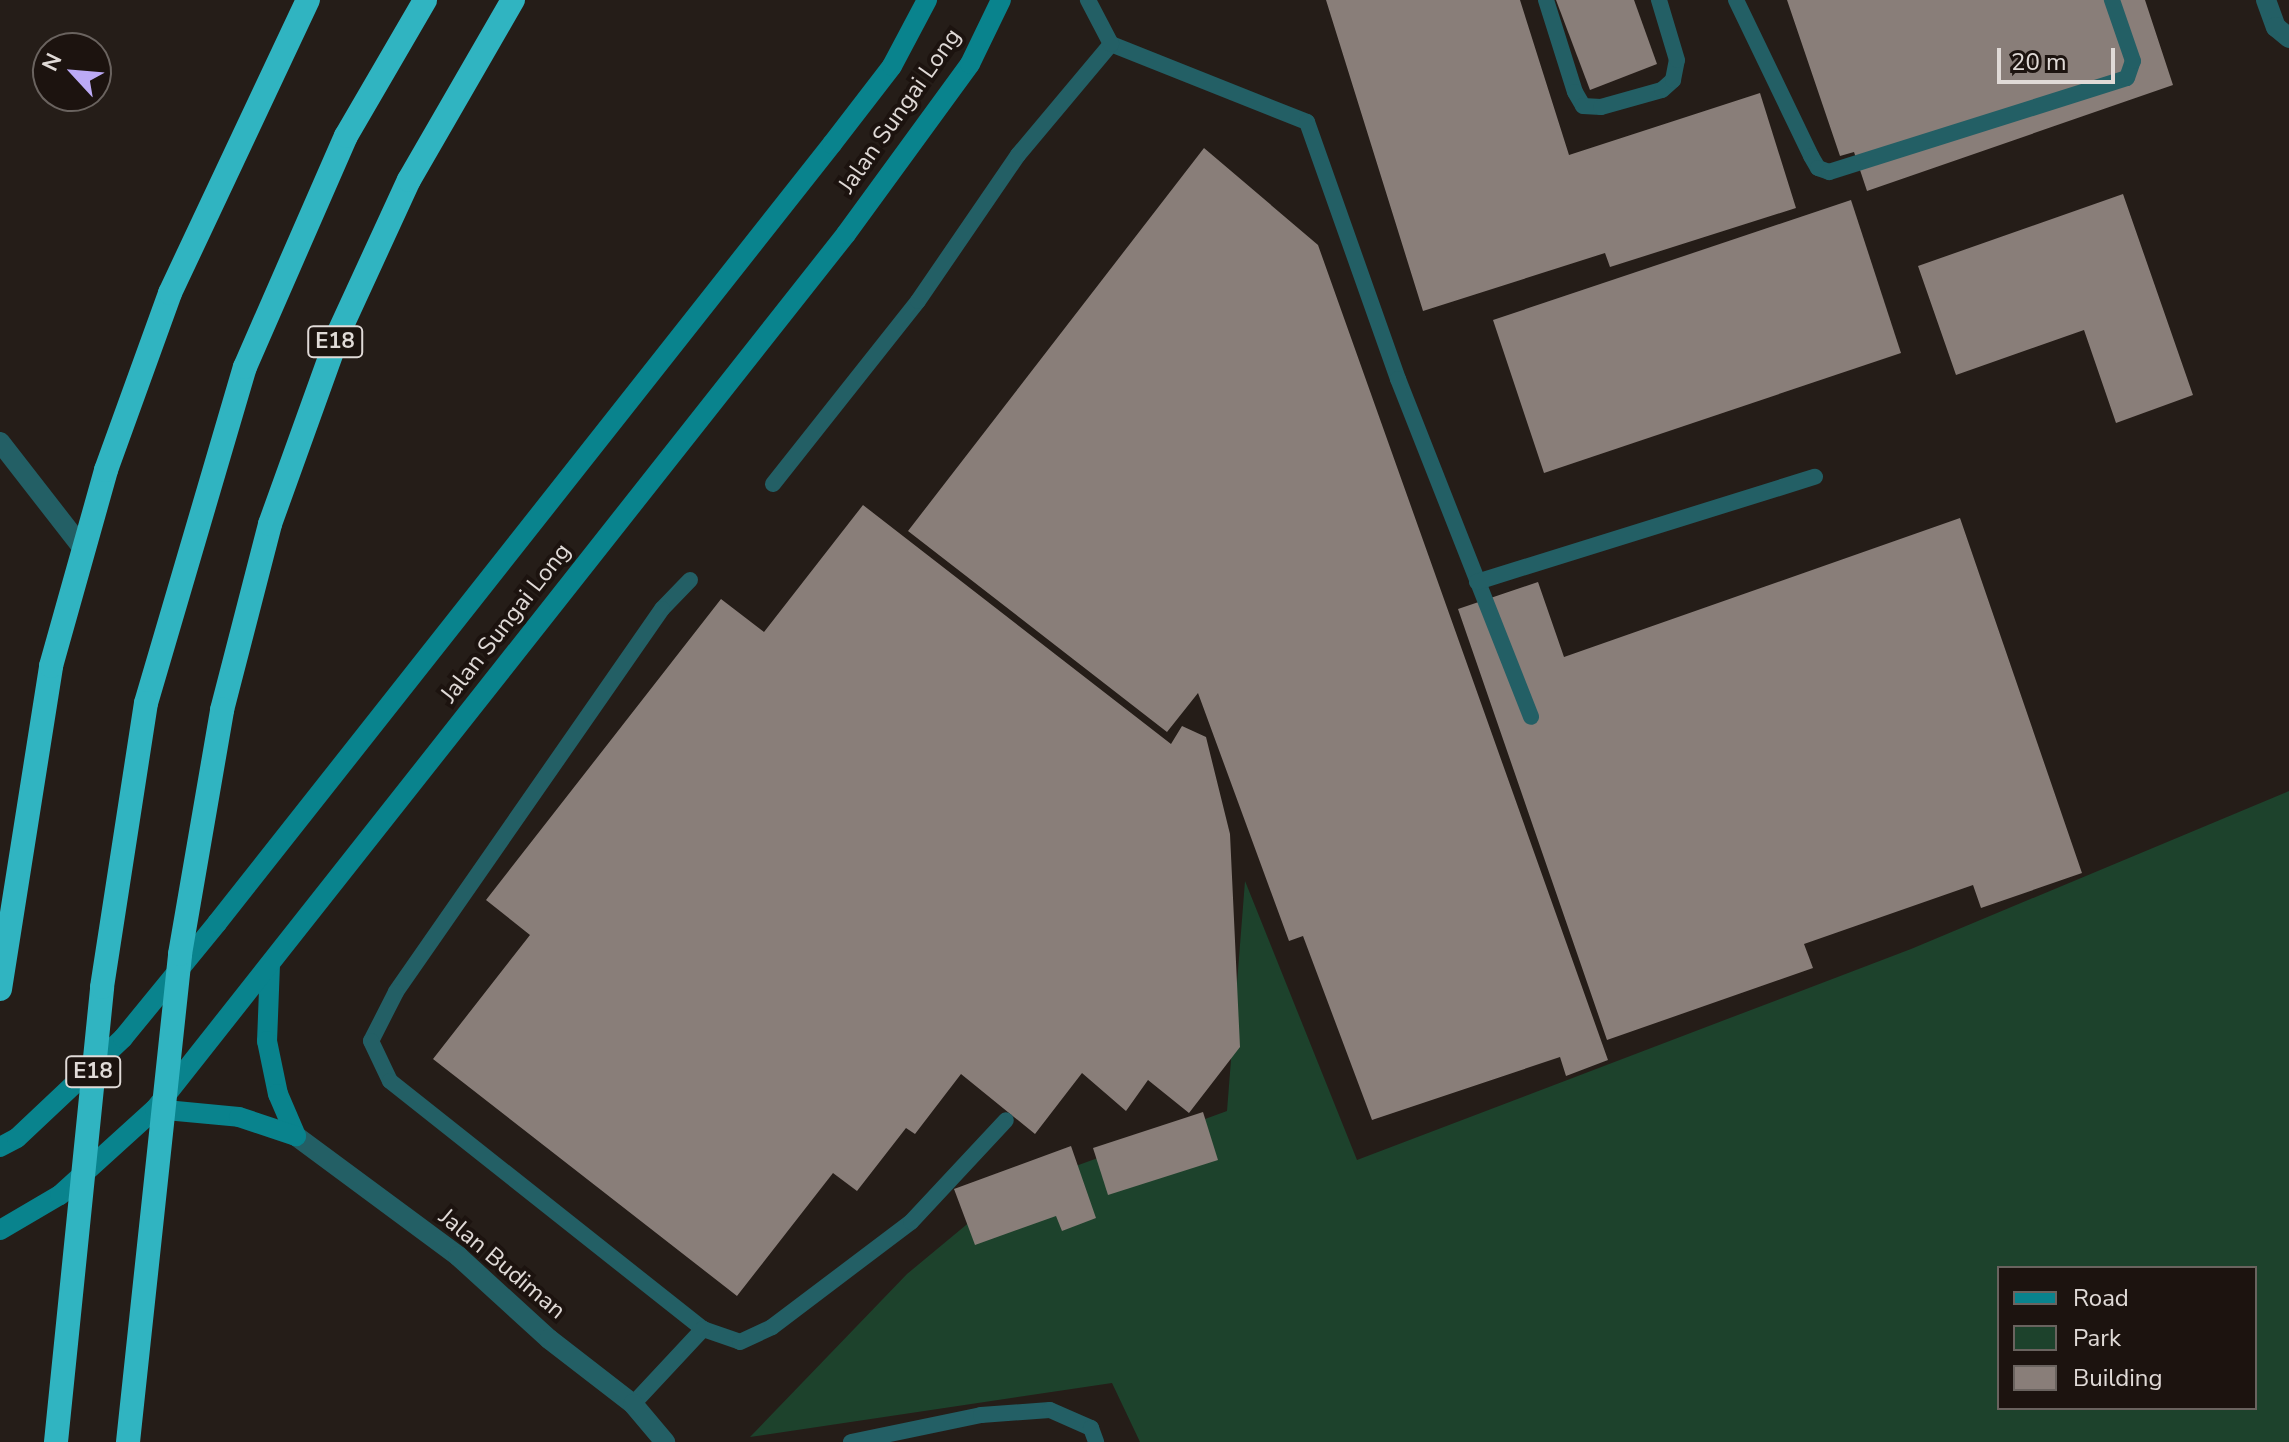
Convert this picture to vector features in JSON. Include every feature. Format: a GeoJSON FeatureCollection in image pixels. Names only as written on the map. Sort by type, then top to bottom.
{"type":"FeatureCollection","features":[{"type":"Feature","properties":{"kind":"highway"},"geometry":{"type":"LineString","coordinates":[[0,989],[51,666],[84,550],[170,293],[308,0]]}},
{"type":"Feature","properties":{"kind":"highway","name":"E18"},"geometry":{"type":"LineString","coordinates":[[56,1442],[102,987],[146,703],[245,367],[346,136],[425,0]]}},
{"type":"Feature","properties":{"kind":"highway","name":"E18"},"geometry":{"type":"LineString","coordinates":[[128,1442],[180,954],[222,710],[270,524],[339,332],[409,180],[513,0]]}},
{"type":"Feature","properties":{"kind":"street","name":"Jalan Sungai Long"},"geometry":{"type":"LineString","coordinates":[[0,1147],[17,1138],[123,1038],[217,923],[832,144],[892,66],[927,0]]}},
{"type":"Feature","properties":{"kind":"street","name":"Jalan Sungai Long"},"geometry":{"type":"LineString","coordinates":[[0,1230],[60,1195],[155,1109],[846,234],[970,64],[1001,0]]}},
{"type":"Feature","properties":{"kind":"street"},"geometry":{"type":"LineString","coordinates":[[2266,0],[2276,27],[2289,38]]}},
{"type":"Feature","properties":{"kind":"street"},"geometry":{"type":"LineString","coordinates":[[0,442],[84,550]]}},
{"type":"Feature","properties":{"kind":"street"},"geometry":{"type":"LineString","coordinates":[[270,964],[267,1041],[278,1094],[296,1136]]}},
{"type":"Feature","properties":{"kind":"street"},"geometry":{"type":"LineString","coordinates":[[155,1109],[239,1117],[296,1136]]}},
{"type":"Feature","properties":{"kind":"street","name":"Jalan Budiman"},"geometry":{"type":"LineString","coordinates":[[296,1136],[458,1256],[549,1339],[633,1404],[665,1442]]}},
{"type":"Feature","properties":{"kind":"lane"},"geometry":{"type":"LineString","coordinates":[[1088,0],[1111,44],[1307,122],[1398,379],[1531,717]]}},
{"type":"Feature","properties":{"kind":"lane"},"geometry":{"type":"LineString","coordinates":[[1546,0],[1575,92],[1583,106],[1601,107],[1662,90],[1673,80],[1677,60],[1659,0]]}},
{"type":"Feature","properties":{"kind":"lane"},"geometry":{"type":"LineString","coordinates":[[1736,0],[1811,156],[1818,168],[1829,172],[2127,78],[2133,61],[2112,0]]}},
{"type":"Feature","properties":{"kind":"lane"},"geometry":{"type":"LineString","coordinates":[[773,484],[918,301],[1018,155],[1111,44]]}},
{"type":"Feature","properties":{"kind":"lane"},"geometry":{"type":"LineString","coordinates":[[1477,582],[1815,477]]}},
{"type":"Feature","properties":{"kind":"lane"},"geometry":{"type":"LineString","coordinates":[[690,580],[662,609],[396,992],[371,1041],[390,1081],[703,1329],[740,1342],[772,1327],[911,1222],[1006,1120]]}},
{"type":"Feature","properties":{"kind":"lane"},"geometry":{"type":"LineString","coordinates":[[633,1404],[703,1329]]}},
{"type":"Feature","properties":{"kind":"lane"},"geometry":{"type":"LineString","coordinates":[[851,1442],[981,1415],[1050,1410],[1091,1428],[1096,1442]]}},
{"type":"Feature","properties":{"kind":"green space"},"geometry":{"type":"Polygon","coordinates":[[[2289,791],[2289,1442],[1140,1442],[1112,1383],[750,1437],[907,1274],[1007,1191],[1227,1111],[1245,881],[1357,1160],[1911,949],[2289,791]]]}},
{"type":"Feature","properties":{"kind":"building"},"geometry":{"type":"Polygon","coordinates":[[[1326,0],[1520,0],[1569,155],[1760,93],[1796,208],[1610,267],[1605,253],[1423,311],[1326,0]]]}},
{"type":"Feature","properties":{"kind":"building"},"geometry":{"type":"Polygon","coordinates":[[[1556,0],[1634,0],[1657,64],[1590,90],[1556,0]]]}},
{"type":"Feature","properties":{"kind":"building"},"geometry":{"type":"Polygon","coordinates":[[[1787,0],[2145,0],[2173,85],[1867,191],[1854,152],[1840,156],[1787,0]]]}},
{"type":"Feature","properties":{"kind":"building"},"geometry":{"type":"Polygon","coordinates":[[[1204,148],[1318,245],[1608,1060],[1566,1076],[1560,1057],[1372,1120],[1303,936],[1289,941],[1198,693],[1167,732],[908,531],[1204,148]]]}},
{"type":"Feature","properties":{"kind":"building"},"geometry":{"type":"Polygon","coordinates":[[[2123,194],[2193,395],[2116,423],[2084,330],[1956,375],[1918,266],[2123,194]]]}},
{"type":"Feature","properties":{"kind":"building"},"geometry":{"type":"Polygon","coordinates":[[[1851,200],[1901,353],[1544,473],[1493,320],[1851,200]]]}},
{"type":"Feature","properties":{"kind":"building"},"geometry":{"type":"Polygon","coordinates":[[[863,505],[1171,744],[1182,726],[1206,737],[1230,834],[1240,1047],[1189,1113],[1148,1080],[1126,1111],[1082,1073],[1035,1134],[961,1074],[915,1134],[906,1128],[857,1191],[833,1173],[737,1296],[433,1059],[530,935],[486,900],[721,599],[764,632],[863,505]]]}},
{"type":"Feature","properties":{"kind":"building"},"geometry":{"type":"Polygon","coordinates":[[[1960,518],[2082,873],[1981,908],[1973,885],[1804,944],[1813,968],[1607,1040],[1458,609],[1538,582],[1564,657],[1960,518]]]}},
{"type":"Feature","properties":{"kind":"building"},"geometry":{"type":"Polygon","coordinates":[[[1203,1112],[1218,1160],[1108,1195],[1093,1148],[1203,1112]]]}},
{"type":"Feature","properties":{"kind":"building"},"geometry":{"type":"Polygon","coordinates":[[[1071,1146],[1096,1218],[1062,1231],[1056,1216],[975,1245],[954,1189],[1071,1146]]]}}]}
